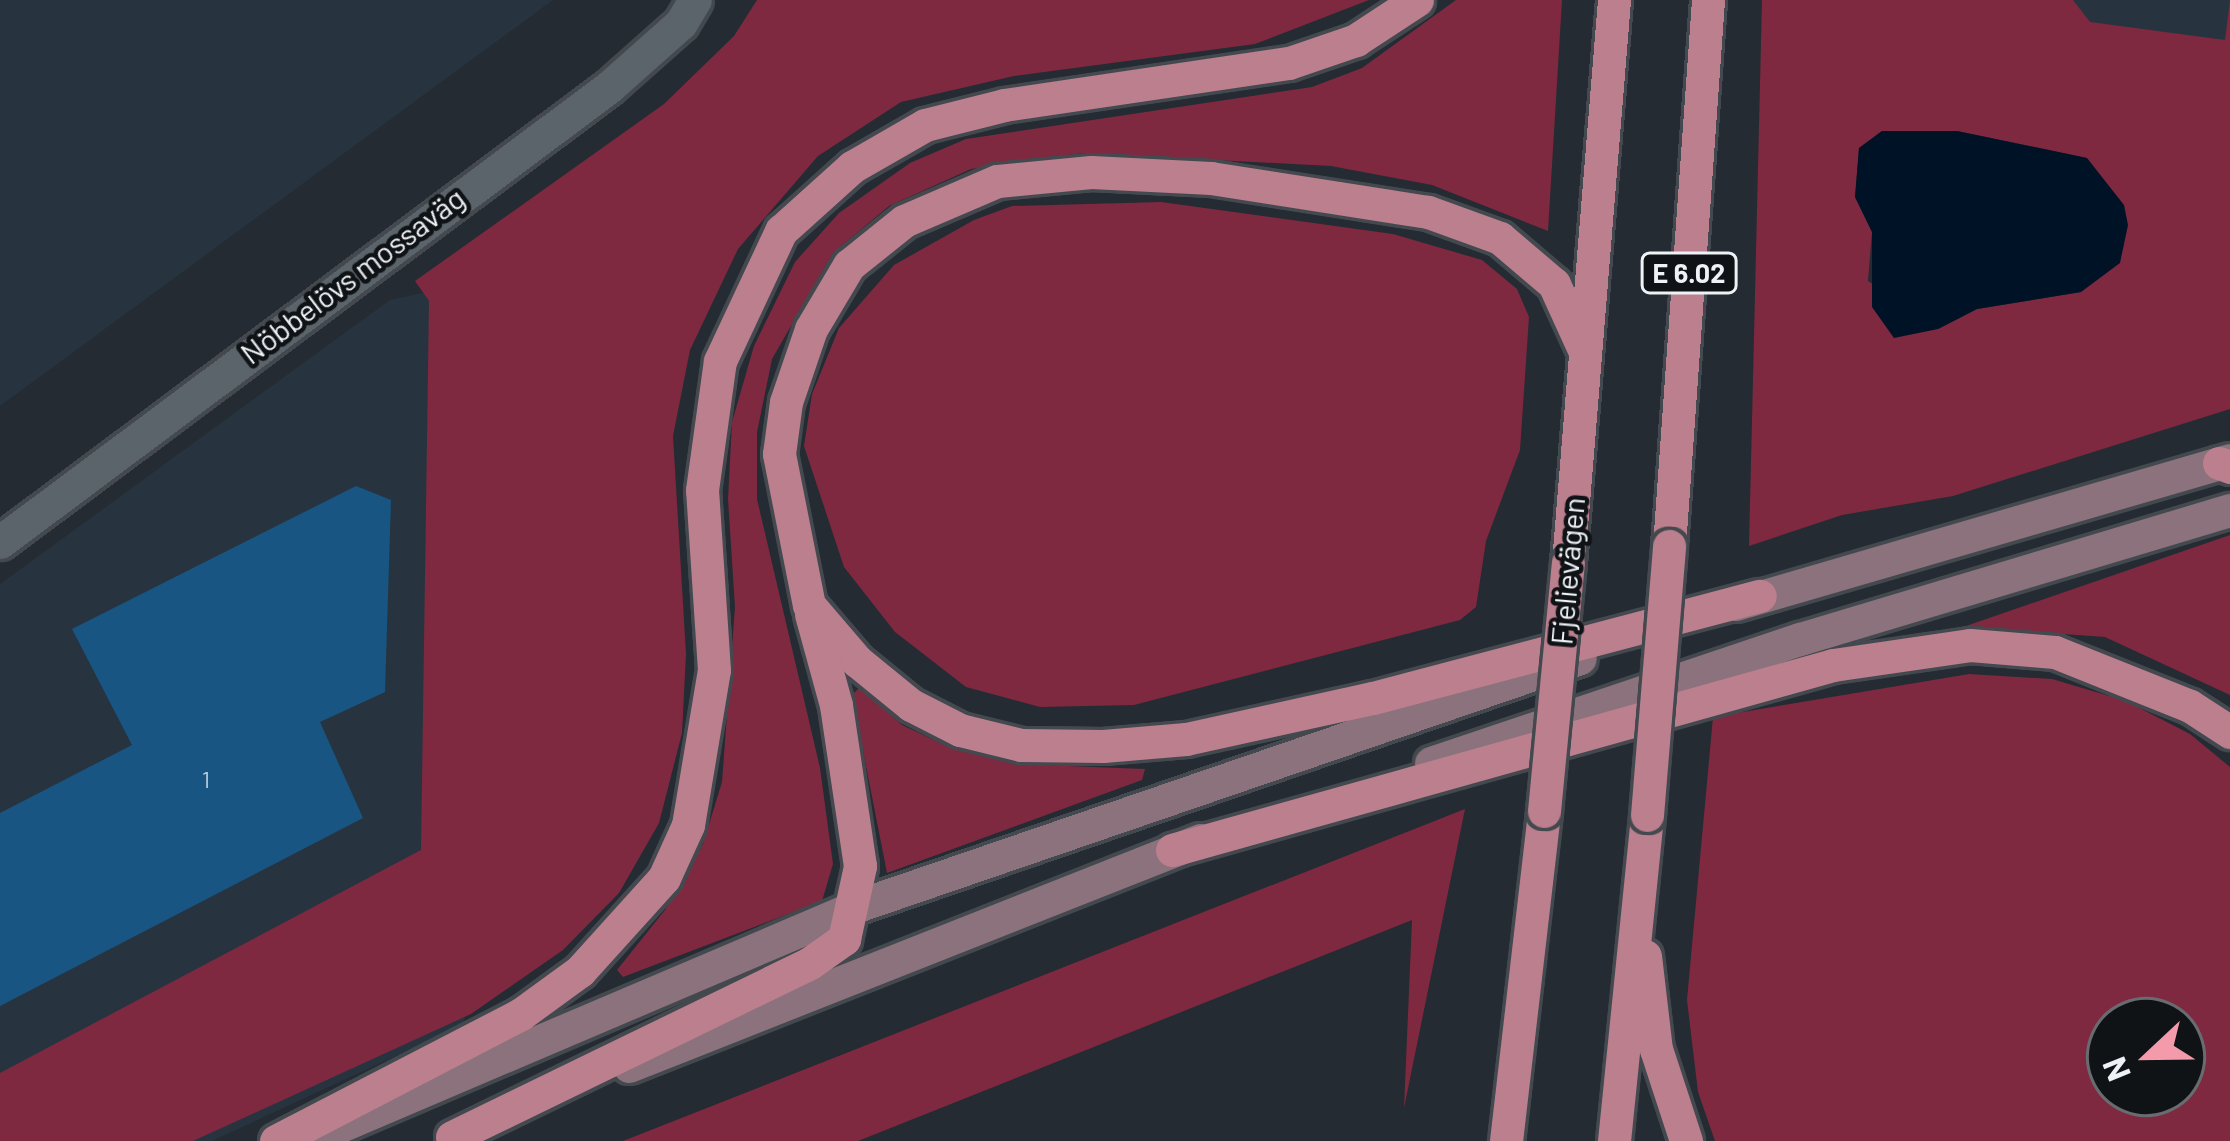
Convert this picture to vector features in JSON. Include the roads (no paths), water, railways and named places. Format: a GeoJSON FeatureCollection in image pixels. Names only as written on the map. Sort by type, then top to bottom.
{"type":"FeatureCollection","features":[{"type":"Feature","properties":{"kind":"main road"},"geometry":{"type":"LineString","coordinates":[[276,1141],[521,1014],[580,971],[664,878],[688,825],[714,670],[702,490],[720,361],[781,231],[852,167],[925,125],[1004,105],[1217,76],[1356,40],[1418,0]]}},
{"type":"Feature","properties":{"kind":"main road","name":"Fjelievägen"},"geometry":{"type":"LineString","coordinates":[[1507,1141],[1568,563],[1614,0]]}},
{"type":"Feature","properties":{"kind":"main road","name":"E 6.02"},"geometry":{"type":"LineString","coordinates":[[1614,1141],[1647,815],[1708,0]]}},
{"type":"Feature","properties":{"kind":"main road"},"geometry":{"type":"LineString","coordinates":[[447,1139],[810,964],[844,939],[857,907],[849,778],[779,454],[786,402],[812,329],[849,266],[904,220],[997,181],[1091,172],[1210,178],[1377,199],[1500,238],[1554,284],[1585,352]]}},
{"type":"Feature","properties":{"kind":"main road"},"geometry":{"type":"LineString","coordinates":[[809,605],[875,676],[960,730],[1021,745],[1103,746],[1186,739],[1373,698],[1760,596],[2226,463]]}},
{"type":"Feature","properties":{"kind":"main road"},"geometry":{"type":"LineString","coordinates":[[447,1139],[1172,850],[1800,639],[2230,510]]}},
{"type":"Feature","properties":{"kind":"main road"},"geometry":{"type":"LineString","coordinates":[[305,1141],[857,907],[1760,596]]}},
{"type":"Feature","properties":{"kind":"main road"},"geometry":{"type":"LineString","coordinates":[[1172,850],[1833,665],[1970,645],[2055,652],[2190,706],[2230,732]]}},
{"type":"Feature","properties":{"kind":"main road"},"geometry":{"type":"LineString","coordinates":[[1638,891],[1657,1049],[1686,1141]]}},
{"type":"Feature","properties":{"kind":"street","name":"Nöbbelövs mossaväg"},"geometry":{"type":"LineString","coordinates":[[0,542],[609,87],[681,23],[695,0]]}},
{"type":"Feature","properties":{"kind":"water"},"geometry":{"type":"Polygon","coordinates":[[[1882,131],[1957,131],[2087,158],[2124,205],[2128,225],[2120,263],[2081,292],[1977,309],[1938,329],[1894,338],[1872,307],[1872,232],[1855,197],[1859,148],[1882,131]]]}}]}
